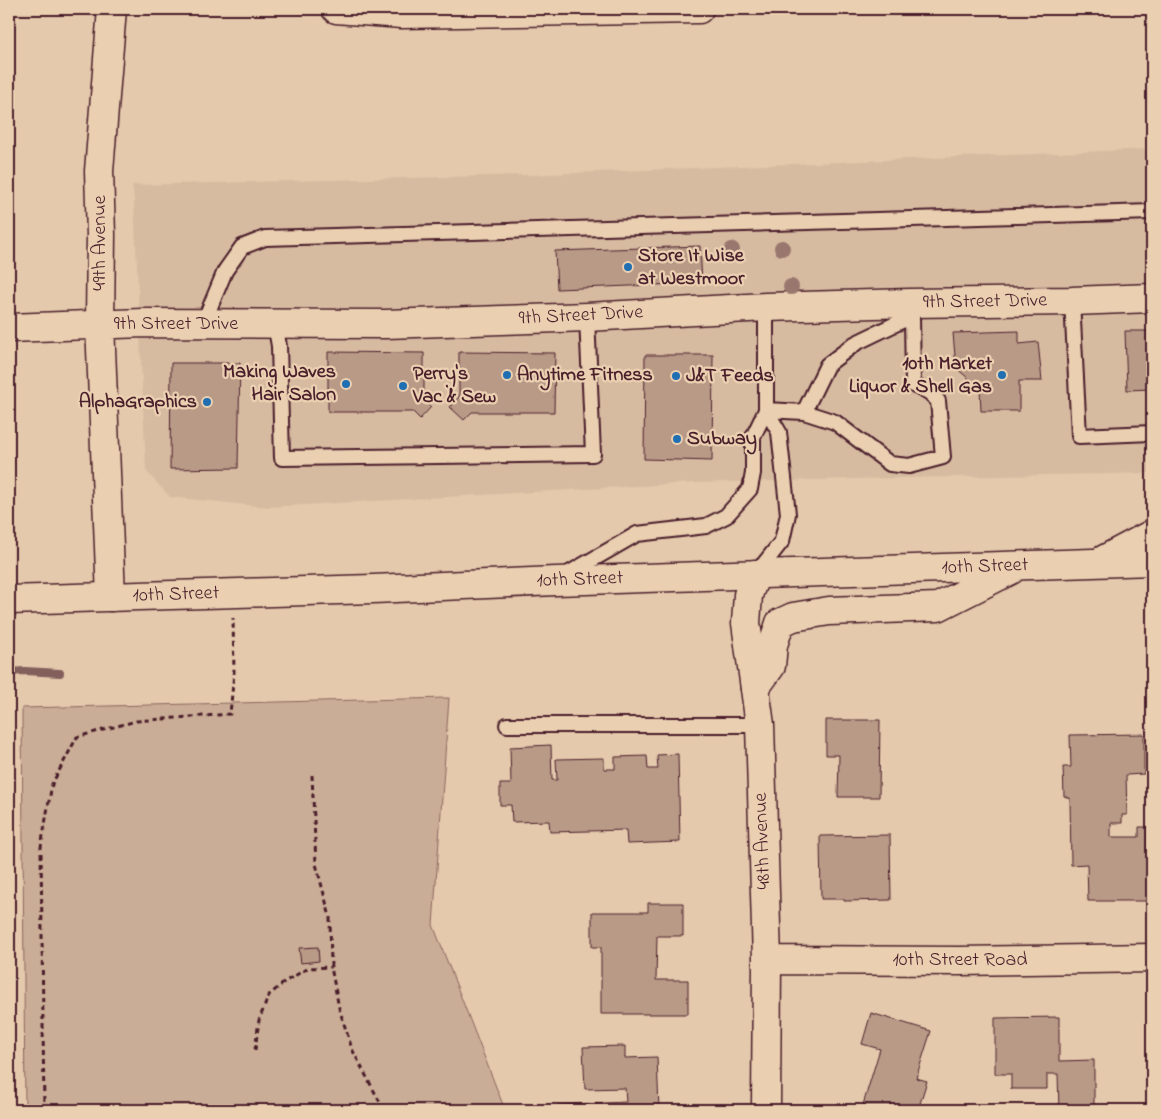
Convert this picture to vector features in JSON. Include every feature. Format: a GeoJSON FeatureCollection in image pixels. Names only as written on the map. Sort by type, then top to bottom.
{"type":"FeatureCollection","features":[{"type":"Feature","properties":{"kind":"street","name":"49th Avenue"},"geometry":{"type":"LineString","coordinates":[[111,597],[100,324],[101,235],[99,171],[112,9]]}},
{"type":"Feature","properties":{"kind":"street"},"geometry":{"type":"LineString","coordinates":[[336,9],[402,14],[699,9]]}},
{"type":"Feature","properties":{"kind":"street","name":"9th Street Drive"},"geometry":{"type":"LineString","coordinates":[[9,328],[100,324],[386,324],[587,317],[766,307],[911,309],[1152,298]]}},
{"type":"Feature","properties":{"kind":"street"},"geometry":{"type":"LineString","coordinates":[[1097,564],[1152,534]]}},
{"type":"Feature","properties":{"kind":"street","name":"10th Street"},"geometry":{"type":"LineString","coordinates":[[9,600],[1152,561]]}},
{"type":"Feature","properties":{"kind":"street"},"geometry":{"type":"LineString","coordinates":[[755,688],[771,666],[773,645],[780,623],[793,617],[829,611],[938,607],[1019,566]]}},
{"type":"Feature","properties":{"kind":"street","name":"48th Avenue"},"geometry":{"type":"LineString","coordinates":[[756,574],[748,596],[746,623],[760,725],[767,960],[766,1110]]}},
{"type":"Feature","properties":{"kind":"street","name":"10th Street Road"},"geometry":{"type":"LineString","coordinates":[[767,960],[960,961],[1152,958]]}},
{"type":"Feature","properties":{"kind":"lane"},"geometry":{"type":"LineString","coordinates":[[203,324],[225,271],[242,247],[265,238],[1152,212]]}},
{"type":"Feature","properties":{"kind":"lane"},"geometry":{"type":"LineString","coordinates":[[1072,301],[1079,436],[1152,433]]}},
{"type":"Feature","properties":{"kind":"lane"},"geometry":{"type":"LineString","coordinates":[[556,580],[637,534],[706,526],[726,516],[750,489],[753,474],[754,437],[766,410],[766,307]]}},
{"type":"Feature","properties":{"kind":"lane"},"geometry":{"type":"LineString","coordinates":[[804,412],[827,365],[856,343],[911,309]]}},
{"type":"Feature","properties":{"kind":"lane"},"geometry":{"type":"LineString","coordinates":[[766,410],[804,412],[835,422],[890,464],[909,466],[943,457],[938,401],[929,392],[913,385],[911,309]]}},
{"type":"Feature","properties":{"kind":"lane"},"geometry":{"type":"LineString","coordinates":[[276,323],[279,346],[282,458],[593,454],[587,317]]}},
{"type":"Feature","properties":{"kind":"lane"},"geometry":{"type":"LineString","coordinates":[[756,574],[782,541],[788,514],[778,432],[766,410]]}},
{"type":"Feature","properties":{"kind":"lane"},"geometry":{"type":"LineString","coordinates":[[507,725],[760,725]]}},
{"type":"Feature","properties":{"kind":"path"},"geometry":{"type":"LineString","coordinates":[[44,1110],[41,847],[52,784],[77,737],[136,721],[230,714],[234,673],[233,593]]}},
{"type":"Feature","properties":{"kind":"path"},"geometry":{"type":"LineString","coordinates":[[312,775],[316,864],[330,917],[331,967],[339,1008],[352,1049],[384,1110]]}},
{"type":"Feature","properties":{"kind":"path"},"geometry":{"type":"LineString","coordinates":[[254,1050],[259,1020],[269,995],[286,981],[308,968],[331,967]]}},
{"type":"Feature","properties":{"kind":"shaded area"},"geometry":{"type":"Polygon","coordinates":[[[1152,149],[1152,473],[693,483],[268,507],[170,497],[146,471],[132,185],[526,175],[1152,149]]]}},
{"type":"Feature","properties":{"kind":"shaded area"},"geometry":{"type":"Polygon","coordinates":[[[449,698],[433,925],[505,1110],[25,1110],[22,708],[449,698]]]}},
{"type":"Feature","properties":{"kind":"building","name":"Store It Wise at Westmoor"},"geometry":{"type":"Polygon","coordinates":[[[700,246],[702,283],[557,289],[555,251],[700,246]]]}},
{"type":"Feature","properties":{"kind":"building","name":"10th Market Liquor & Shell Gas"},"geometry":{"type":"Polygon","coordinates":[[[1019,331],[1019,344],[1038,342],[1042,381],[1019,381],[1019,411],[981,411],[980,388],[956,368],[953,333],[1019,331]]]}},
{"type":"Feature","properties":{"kind":"building"},"geometry":{"type":"Polygon","coordinates":[[[1125,331],[1152,331],[1152,389],[1127,390],[1125,331]]]}},
{"type":"Feature","properties":{"kind":"building"},"geometry":{"type":"Polygon","coordinates":[[[328,352],[424,353],[424,400],[431,407],[420,419],[413,412],[328,412],[328,352]]]}},
{"type":"Feature","properties":{"kind":"building","name":"Anytime Fitness"},"geometry":{"type":"Polygon","coordinates":[[[459,352],[555,353],[554,412],[472,412],[464,420],[450,407],[459,397],[459,352]]]}},
{"type":"Feature","properties":{"kind":"building"},"geometry":{"type":"Polygon","coordinates":[[[645,355],[713,355],[712,461],[644,459],[645,355]]]}},
{"type":"Feature","properties":{"kind":"building"},"geometry":{"type":"Polygon","coordinates":[[[171,363],[240,363],[238,468],[170,469],[171,363]]]}},
{"type":"Feature","properties":{"kind":"building"},"geometry":{"type":"Polygon","coordinates":[[[826,720],[880,720],[879,797],[838,797],[839,755],[826,755],[826,720]]]}},
{"type":"Feature","properties":{"kind":"building"},"geometry":{"type":"Polygon","coordinates":[[[1144,734],[1144,774],[1126,775],[1127,815],[1122,815],[1122,823],[1111,823],[1111,837],[1139,837],[1139,827],[1152,827],[1152,844],[1150,844],[1151,901],[1088,901],[1087,864],[1071,865],[1070,798],[1064,796],[1063,767],[1071,767],[1070,735],[1144,734]]]}},
{"type":"Feature","properties":{"kind":"building"},"geometry":{"type":"Polygon","coordinates":[[[551,745],[552,780],[557,780],[556,759],[604,758],[604,769],[615,769],[615,757],[647,756],[648,769],[658,769],[657,755],[678,754],[680,842],[627,844],[626,830],[550,832],[549,821],[512,822],[511,805],[500,805],[500,784],[511,784],[510,747],[551,745]]]}},
{"type":"Feature","properties":{"kind":"building"},"geometry":{"type":"Polygon","coordinates":[[[890,835],[891,900],[844,901],[844,899],[821,899],[820,836],[890,835]]]}},
{"type":"Feature","properties":{"kind":"building"},"geometry":{"type":"Polygon","coordinates":[[[648,903],[683,903],[683,936],[657,936],[656,980],[688,980],[688,1014],[601,1014],[601,947],[592,947],[592,912],[648,912],[648,903]]]}},
{"type":"Feature","properties":{"kind":"building"},"geometry":{"type":"Polygon","coordinates":[[[318,947],[319,961],[301,963],[299,948],[318,947]]]}},
{"type":"Feature","properties":{"kind":"building"},"geometry":{"type":"Polygon","coordinates":[[[871,1013],[931,1031],[916,1078],[927,1081],[918,1110],[869,1110],[862,1108],[880,1049],[862,1044],[871,1013]]]}},
{"type":"Feature","properties":{"kind":"building"},"geometry":{"type":"Polygon","coordinates":[[[1059,1017],[1059,1061],[1094,1060],[1094,1110],[1059,1110],[1058,1074],[1047,1074],[1047,1089],[1011,1089],[1011,1074],[995,1074],[995,1018],[1059,1017]]]}},
{"type":"Feature","properties":{"kind":"building"},"geometry":{"type":"Polygon","coordinates":[[[625,1046],[625,1058],[657,1057],[659,1110],[558,1110],[558,1105],[626,1102],[625,1088],[585,1089],[583,1047],[625,1046]]]}},
{"type":"Feature","properties":{"kind":"waterway"},"geometry":{"type":"LineString","coordinates":[[9,672],[60,673]]}},
{"type":"Feature","properties":{"kind":"place","name":"Store It Wise at Westmoor"},"geometry":{"type":"Point","coordinates":[628,267]}},
{"type":"Feature","properties":{"kind":"place","name":"Anytime Fitness"},"geometry":{"type":"Point","coordinates":[507,375]}},
{"type":"Feature","properties":{"kind":"place","name":"10th Market Liquor & Shell Gas"},"geometry":{"type":"Point","coordinates":[1002,375]}},
{"type":"Feature","properties":{"kind":"place","name":"J&T Feeds"},"geometry":{"type":"Point","coordinates":[676,376]}},
{"type":"Feature","properties":{"kind":"place","name":"Making Waves Hair Salon"},"geometry":{"type":"Point","coordinates":[346,384]}},
{"type":"Feature","properties":{"kind":"place","name":"Perry's Vac & Sew"},"geometry":{"type":"Point","coordinates":[403,386]}},
{"type":"Feature","properties":{"kind":"place","name":"AlphaGraphics"},"geometry":{"type":"Point","coordinates":[207,402]}},
{"type":"Feature","properties":{"kind":"place","name":"Subway"},"geometry":{"type":"Point","coordinates":[677,439]}}]}
